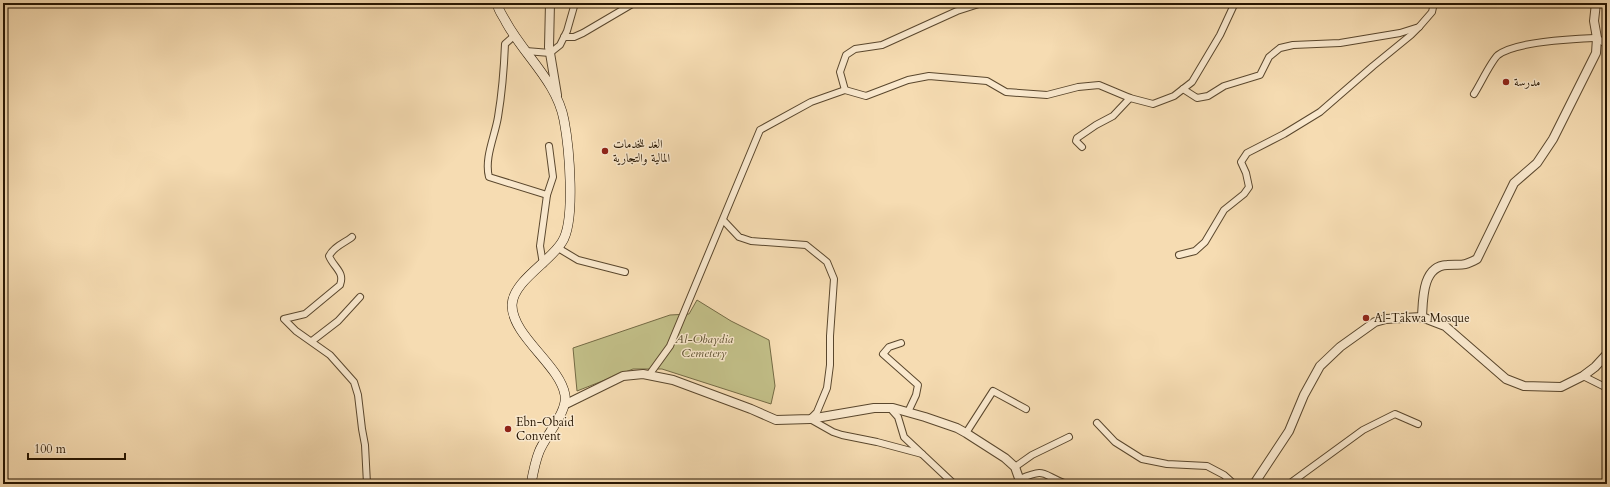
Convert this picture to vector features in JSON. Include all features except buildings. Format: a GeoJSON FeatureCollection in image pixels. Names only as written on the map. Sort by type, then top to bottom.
{"type":"FeatureCollection","features":[{"type":"Feature","properties":{"kind":"main road"},"geometry":{"type":"LineString","coordinates":[[497,3],[514,36],[557,95],[564,119],[570,172],[568,228],[563,241],[543,264],[526,280],[513,299],[512,306],[515,319],[524,335],[552,369],[561,385],[565,395],[566,404],[540,450],[533,470],[531,484]]}},
{"type":"Feature","properties":{"kind":"street"},"geometry":{"type":"LineString","coordinates":[[550,3],[550,54],[557,95]]}},
{"type":"Feature","properties":{"kind":"street"},"geometry":{"type":"LineString","coordinates":[[526,51],[550,54],[560,45],[575,3]]}},
{"type":"Feature","properties":{"kind":"street"},"geometry":{"type":"LineString","coordinates":[[564,37],[574,37],[583,33],[634,3]]}},
{"type":"Feature","properties":{"kind":"street"},"geometry":{"type":"LineString","coordinates":[[845,90],[840,72],[846,55],[855,49],[882,45],[956,11],[982,3]]}},
{"type":"Feature","properties":{"kind":"street"},"geometry":{"type":"LineString","coordinates":[[1179,255],[1195,251],[1206,242],[1224,210],[1244,194],[1249,187],[1246,173],[1240,162],[1247,153],[1284,134],[1320,112],[1411,35],[1432,12],[1434,3]]}},
{"type":"Feature","properties":{"kind":"street"},"geometry":{"type":"LineString","coordinates":[[1422,317],[1424,293],[1428,276],[1433,270],[1444,265],[1465,265],[1477,259],[1514,183],[1537,163],[1553,140],[1596,53],[1597,38],[1594,21],[1596,3]]}},
{"type":"Feature","properties":{"kind":"street"},"geometry":{"type":"LineString","coordinates":[[649,375],[670,346],[760,130],[811,102],[845,90],[866,96],[908,80],[929,76],[987,81],[1006,92],[1047,95],[1078,87],[1099,85],[1130,98],[1154,104],[1174,96],[1192,82],[1220,35],[1233,7]]}},
{"type":"Feature","properties":{"kind":"street"},"geometry":{"type":"LineString","coordinates":[[1183,89],[1197,98],[1208,96],[1224,86],[1260,75],[1269,56],[1280,48],[1293,45],[1340,43],[1400,33],[1419,27]]}},
{"type":"Feature","properties":{"kind":"street"},"geometry":{"type":"LineString","coordinates":[[514,36],[505,44],[502,90],[498,119],[487,168],[489,177],[547,195]]}},
{"type":"Feature","properties":{"kind":"street"},"geometry":{"type":"LineString","coordinates":[[1474,94],[1498,56],[1511,48],[1553,41],[1597,38],[1607,45]]}},
{"type":"Feature","properties":{"kind":"street"},"geometry":{"type":"LineString","coordinates":[[1082,147],[1076,141],[1077,138],[1113,116],[1130,98]]}},
{"type":"Feature","properties":{"kind":"street"},"geometry":{"type":"LineString","coordinates":[[543,264],[540,246],[547,195],[553,177],[549,146]]}},
{"type":"Feature","properties":{"kind":"street"},"geometry":{"type":"LineString","coordinates":[[723,220],[739,236],[752,241],[806,245],[827,262],[834,279],[830,336],[830,365],[827,388],[816,412],[810,419]]}},
{"type":"Feature","properties":{"kind":"street"},"geometry":{"type":"LineString","coordinates":[[352,237],[345,243],[338,245],[329,256],[332,263],[342,274],[340,285],[305,314],[284,319],[296,331],[330,355],[354,382],[358,395],[365,445],[367,484]]}},
{"type":"Feature","properties":{"kind":"street"},"geometry":{"type":"LineString","coordinates":[[558,248],[578,260],[625,272]]}},
{"type":"Feature","properties":{"kind":"street"},"geometry":{"type":"LineString","coordinates":[[312,341],[338,321],[360,297]]}},
{"type":"Feature","properties":{"kind":"street"},"geometry":{"type":"LineString","coordinates":[[1254,484],[1288,431],[1304,395],[1320,366],[1329,357],[1376,322],[1386,319],[1422,317],[1445,326],[1506,379],[1524,386],[1561,387],[1583,376],[1595,367],[1607,354]]}},
{"type":"Feature","properties":{"kind":"street"},"geometry":{"type":"LineString","coordinates":[[901,343],[889,347],[883,354],[918,385],[916,395],[908,412]]}},
{"type":"Feature","properties":{"kind":"street"},"geometry":{"type":"LineString","coordinates":[[566,404],[623,376],[634,374],[649,375],[673,380],[751,409],[776,420],[810,419],[874,408],[890,408],[925,416],[966,433],[1005,458],[1014,467],[1020,481],[1037,472],[1046,473],[1064,483]]}},
{"type":"Feature","properties":{"kind":"street"},"geometry":{"type":"LineString","coordinates":[[1583,376],[1607,388]]}},
{"type":"Feature","properties":{"kind":"street"},"geometry":{"type":"LineString","coordinates":[[966,433],[993,391],[1026,409]]}},
{"type":"Feature","properties":{"kind":"street"},"geometry":{"type":"LineString","coordinates":[[890,408],[898,417],[904,437],[954,484]]}},
{"type":"Feature","properties":{"kind":"street"},"geometry":{"type":"LineString","coordinates":[[1289,484],[1363,430],[1395,414],[1418,424]]}},
{"type":"Feature","properties":{"kind":"street"},"geometry":{"type":"LineString","coordinates":[[810,419],[833,432],[842,435],[877,442],[922,454]]}},
{"type":"Feature","properties":{"kind":"street"},"geometry":{"type":"LineString","coordinates":[[1097,423],[1115,442],[1142,459],[1167,464],[1207,466],[1224,475],[1234,484]]}},
{"type":"Feature","properties":{"kind":"street"},"geometry":{"type":"LineString","coordinates":[[1014,467],[1032,455],[1069,437]]}},
{"type":"Feature","properties":{"kind":"green space","name":"Al-Obaydia Cemetery"},"geometry":{"type":"Polygon","coordinates":[[[697,300],[731,321],[769,340],[775,386],[771,404],[662,369],[633,369],[577,391],[573,348],[670,315],[689,314],[697,300]]]}},
{"type":"Feature","properties":{"kind":"place","name":"مدرسة"},"geometry":{"type":"Point","coordinates":[1506,82]}},
{"type":"Feature","properties":{"kind":"place","name":"الغد للخدمات المالية والتجارية"},"geometry":{"type":"Point","coordinates":[605,151]}},
{"type":"Feature","properties":{"kind":"place","name":"Al-Takwa Mosque"},"geometry":{"type":"Point","coordinates":[1366,318]}},
{"type":"Feature","properties":{"kind":"place","name":"Ebn-Obaid Convent"},"geometry":{"type":"Point","coordinates":[508,429]}}]}
